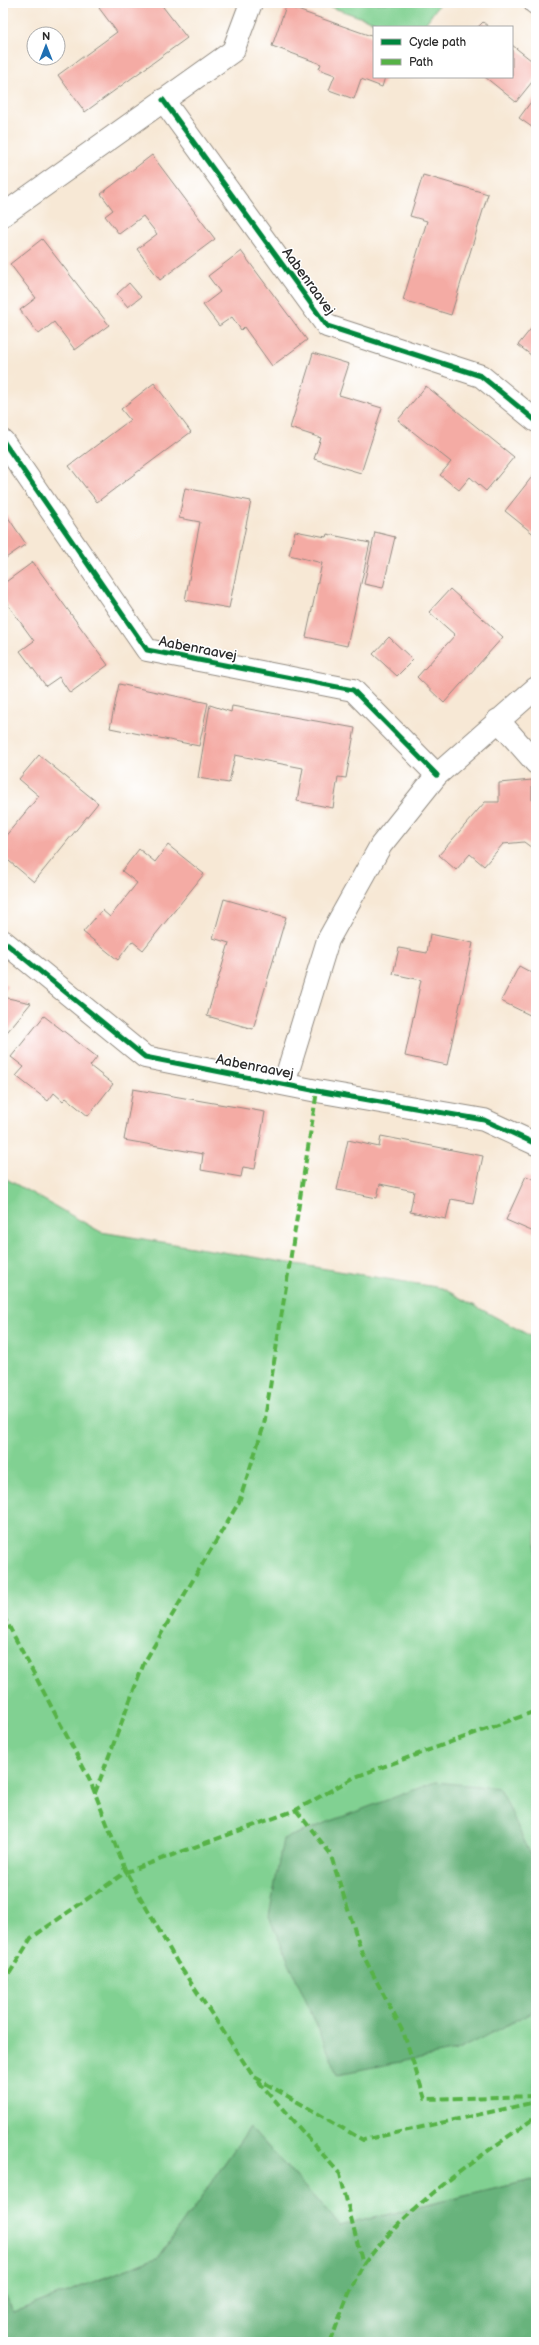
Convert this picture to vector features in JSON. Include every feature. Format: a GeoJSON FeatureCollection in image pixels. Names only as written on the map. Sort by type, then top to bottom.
{"type":"FeatureCollection","features":[{"type":"Feature","properties":{"kind":"street"},"geometry":{"type":"LineString","coordinates":[[3,215],[233,51],[251,3]]}},
{"type":"Feature","properties":{"kind":"street","name":"Aabenraavej"},"geometry":{"type":"LineString","coordinates":[[163,100],[327,326],[481,376],[536,421]]}},
{"type":"Feature","properties":{"kind":"street","name":"Aabenraavej"},"geometry":{"type":"LineString","coordinates":[[3,441],[146,650],[353,690],[437,775]]}},
{"type":"Feature","properties":{"kind":"street","name":"Aabenraavej"},"geometry":{"type":"LineString","coordinates":[[284,1084],[328,940],[381,845],[437,775],[536,688]]}},
{"type":"Feature","properties":{"kind":"street"},"geometry":{"type":"LineString","coordinates":[[498,720],[536,763]]}},
{"type":"Feature","properties":{"kind":"street","name":"Aabenraavej"},"geometry":{"type":"LineString","coordinates":[[3,941],[144,1057],[484,1120],[536,1144]]}},
{"type":"Feature","properties":{"kind":"green space"},"geometry":{"type":"Polygon","coordinates":[[[319,3],[440,3],[424,26],[386,26],[319,3]]]}},
{"type":"Feature","properties":{"kind":"green space"},"geometry":{"type":"Polygon","coordinates":[[[3,1177],[101,1232],[442,1288],[536,1339],[536,2179],[340,2226],[250,2127],[159,2257],[14,2312],[3,2294],[3,1177]]]}},
{"type":"Feature","properties":{"kind":"green space"},"geometry":{"type":"Polygon","coordinates":[[[435,1782],[500,1788],[536,1866],[536,2010],[456,2051],[338,2074],[269,1917],[283,1839],[435,1782]]]}},
{"type":"Feature","properties":{"kind":"green space"},"geometry":{"type":"Polygon","coordinates":[[[250,2127],[340,2226],[536,2179],[536,2342],[3,2342],[3,2294],[14,2312],[159,2257],[250,2127]]]}},
{"type":"Feature","properties":{"kind":"building"},"geometry":{"type":"Polygon","coordinates":[[[105,3],[148,3],[151,7],[160,3],[187,38],[85,112],[58,75],[117,32],[99,8],[105,3]]]}},
{"type":"Feature","properties":{"kind":"building"},"geometry":{"type":"Polygon","coordinates":[[[286,6],[373,37],[373,78],[385,78],[382,87],[361,79],[354,99],[329,90],[335,75],[319,69],[321,64],[272,46],[286,6]]]}},
{"type":"Feature","properties":{"kind":"building"},"geometry":{"type":"Polygon","coordinates":[[[483,22],[488,26],[479,26],[483,22]]]}},
{"type":"Feature","properties":{"kind":"building"},"geometry":{"type":"Polygon","coordinates":[[[513,46],[536,64],[536,77],[516,102],[486,78],[513,78],[513,46]]]}},
{"type":"Feature","properties":{"kind":"building"},"geometry":{"type":"Polygon","coordinates":[[[536,95],[536,130],[519,118],[536,95]]]}},
{"type":"Feature","properties":{"kind":"building"},"geometry":{"type":"Polygon","coordinates":[[[152,155],[215,239],[160,280],[137,249],[157,234],[143,216],[119,234],[105,216],[113,210],[101,194],[152,155]]]}},
{"type":"Feature","properties":{"kind":"building"},"geometry":{"type":"Polygon","coordinates":[[[423,175],[488,194],[451,315],[403,300],[427,221],[410,216],[423,175]]]}},
{"type":"Feature","properties":{"kind":"building"},"geometry":{"type":"Polygon","coordinates":[[[42,239],[109,325],[75,350],[54,322],[39,334],[20,310],[36,298],[10,264],[42,239]]]}},
{"type":"Feature","properties":{"kind":"building"},"geometry":{"type":"Polygon","coordinates":[[[241,251],[307,340],[272,366],[244,327],[241,330],[232,317],[219,326],[203,305],[220,292],[208,276],[241,251]]]}},
{"type":"Feature","properties":{"kind":"building"},"geometry":{"type":"Polygon","coordinates":[[[129,283],[141,297],[128,307],[117,294],[129,283]]]}},
{"type":"Feature","properties":{"kind":"building"},"geometry":{"type":"Polygon","coordinates":[[[534,325],[536,327],[536,359],[518,345],[534,325]]]}},
{"type":"Feature","properties":{"kind":"building"},"geometry":{"type":"Polygon","coordinates":[[[313,353],[349,364],[339,395],[382,408],[361,473],[314,459],[321,438],[290,428],[313,353]]]}},
{"type":"Feature","properties":{"kind":"building"},"geometry":{"type":"Polygon","coordinates":[[[154,383],[191,432],[97,502],[69,466],[130,420],[121,409],[154,383]]]}},
{"type":"Feature","properties":{"kind":"building"},"geometry":{"type":"Polygon","coordinates":[[[426,386],[514,457],[486,491],[470,477],[459,490],[440,475],[451,462],[398,420],[426,386]]]}},
{"type":"Feature","properties":{"kind":"building"},"geometry":{"type":"Polygon","coordinates":[[[535,473],[536,474],[536,536],[505,511],[535,473]]]}},
{"type":"Feature","properties":{"kind":"building"},"geometry":{"type":"Polygon","coordinates":[[[185,488],[251,501],[229,608],[185,600],[200,522],[179,518],[185,488]]]}},
{"type":"Feature","properties":{"kind":"building"},"geometry":{"type":"Polygon","coordinates":[[[3,510],[26,544],[3,560],[3,510]]]}},
{"type":"Feature","properties":{"kind":"building"},"geometry":{"type":"Polygon","coordinates":[[[295,531],[326,537],[327,534],[370,543],[347,646],[306,637],[322,563],[289,555],[295,531]]]}},
{"type":"Feature","properties":{"kind":"building"},"geometry":{"type":"Polygon","coordinates":[[[375,532],[395,537],[383,588],[364,584],[375,532]]]}},
{"type":"Feature","properties":{"kind":"building"},"geometry":{"type":"Polygon","coordinates":[[[33,562],[108,665],[70,693],[59,677],[46,686],[20,651],[34,641],[3,598],[3,584],[33,562]]]}},
{"type":"Feature","properties":{"kind":"building"},"geometry":{"type":"Polygon","coordinates":[[[450,589],[503,637],[444,703],[417,677],[455,635],[429,612],[450,589]]]}},
{"type":"Feature","properties":{"kind":"building"},"geometry":{"type":"Polygon","coordinates":[[[389,637],[413,660],[397,676],[373,654],[389,637]]]}},
{"type":"Feature","properties":{"kind":"building"},"geometry":{"type":"Polygon","coordinates":[[[119,684],[208,703],[199,746],[110,728],[119,684]]]}},
{"type":"Feature","properties":{"kind":"building"},"geometry":{"type":"Polygon","coordinates":[[[210,705],[231,712],[232,706],[355,728],[346,778],[338,777],[333,808],[297,801],[303,768],[235,755],[229,783],[198,778],[210,705]]]}},
{"type":"Feature","properties":{"kind":"building"},"geometry":{"type":"Polygon","coordinates":[[[39,755],[98,803],[34,882],[3,856],[3,839],[39,796],[19,779],[39,755]]]}},
{"type":"Feature","properties":{"kind":"building"},"geometry":{"type":"Polygon","coordinates":[[[532,780],[532,800],[536,799],[536,851],[524,842],[503,844],[484,866],[470,854],[456,870],[439,855],[485,802],[499,802],[499,783],[532,780]]]}},
{"type":"Feature","properties":{"kind":"building"},"geometry":{"type":"Polygon","coordinates":[[[168,845],[204,874],[143,950],[132,941],[118,960],[83,932],[102,910],[110,917],[137,883],[122,871],[139,849],[155,862],[168,845]]]}},
{"type":"Feature","properties":{"kind":"building"},"geometry":{"type":"Polygon","coordinates":[[[224,899],[286,917],[253,1029],[207,1016],[229,943],[213,938],[224,899]]]}},
{"type":"Feature","properties":{"kind":"building"},"geometry":{"type":"Polygon","coordinates":[[[430,934],[473,943],[447,1065],[405,1056],[421,980],[393,974],[399,948],[427,953],[430,934]]]}},
{"type":"Feature","properties":{"kind":"building"},"geometry":{"type":"Polygon","coordinates":[[[519,966],[536,975],[536,1018],[501,1001],[519,966]]]}},
{"type":"Feature","properties":{"kind":"building"},"geometry":{"type":"Polygon","coordinates":[[[3,982],[8,987],[3,993],[3,982]]]}},
{"type":"Feature","properties":{"kind":"building"},"geometry":{"type":"Polygon","coordinates":[[[3,997],[31,1003],[3,1037],[3,997]]]}},
{"type":"Feature","properties":{"kind":"building"},"geometry":{"type":"Polygon","coordinates":[[[44,1016],[97,1057],[90,1066],[113,1084],[88,1116],[66,1098],[63,1101],[54,1093],[48,1101],[16,1076],[24,1067],[11,1057],[44,1016]]]}},
{"type":"Feature","properties":{"kind":"building"},"geometry":{"type":"Polygon","coordinates":[[[133,1089],[265,1112],[255,1169],[243,1167],[241,1177],[201,1170],[203,1154],[124,1140],[133,1089]]]}},
{"type":"Feature","properties":{"kind":"building"},"geometry":{"type":"Polygon","coordinates":[[[381,1136],[483,1156],[473,1203],[451,1199],[446,1219],[410,1212],[414,1191],[380,1184],[377,1198],[337,1190],[348,1140],[379,1147],[381,1136]]]}},
{"type":"Feature","properties":{"kind":"building"},"geometry":{"type":"Polygon","coordinates":[[[526,1176],[536,1180],[536,1233],[506,1220],[526,1176]]]}},
{"type":"Feature","properties":{"kind":"marked path"},"geometry":{"type":"LineString","coordinates":[[95,1793],[144,1663],[239,1502],[264,1425],[317,1091]]}},
{"type":"Feature","properties":{"kind":"marked path"},"geometry":{"type":"LineString","coordinates":[[3,1615],[89,1778],[126,1872],[177,1962],[253,2076],[363,2140],[536,2102]]}},
{"type":"Feature","properties":{"kind":"marked path"},"geometry":{"type":"LineString","coordinates":[[3,1984],[31,1938],[126,1872],[296,1810],[355,1777],[536,1711]]}},
{"type":"Feature","properties":{"kind":"marked path"},"geometry":{"type":"LineString","coordinates":[[296,1810],[330,1853],[362,1953],[404,2034],[425,2099],[536,2096]]}},
{"type":"Feature","properties":{"kind":"marked path"},"geometry":{"type":"LineString","coordinates":[[258,2081],[340,2174],[363,2265]]}},
{"type":"Feature","properties":{"kind":"marked path"},"geometry":{"type":"LineString","coordinates":[[331,2342],[355,2280],[364,2264],[382,2242],[402,2221],[444,2184],[536,2117]]}},
{"type":"Feature","properties":{"kind":"cycle path"},"geometry":{"type":"LineString","coordinates":[[163,100],[327,326],[481,376],[536,421]]}},
{"type":"Feature","properties":{"kind":"cycle path"},"geometry":{"type":"LineString","coordinates":[[3,441],[147,650],[353,690],[437,775]]}},
{"type":"Feature","properties":{"kind":"cycle path"},"geometry":{"type":"LineString","coordinates":[[3,941],[145,1057],[317,1091],[484,1120],[536,1144]]}}]}
